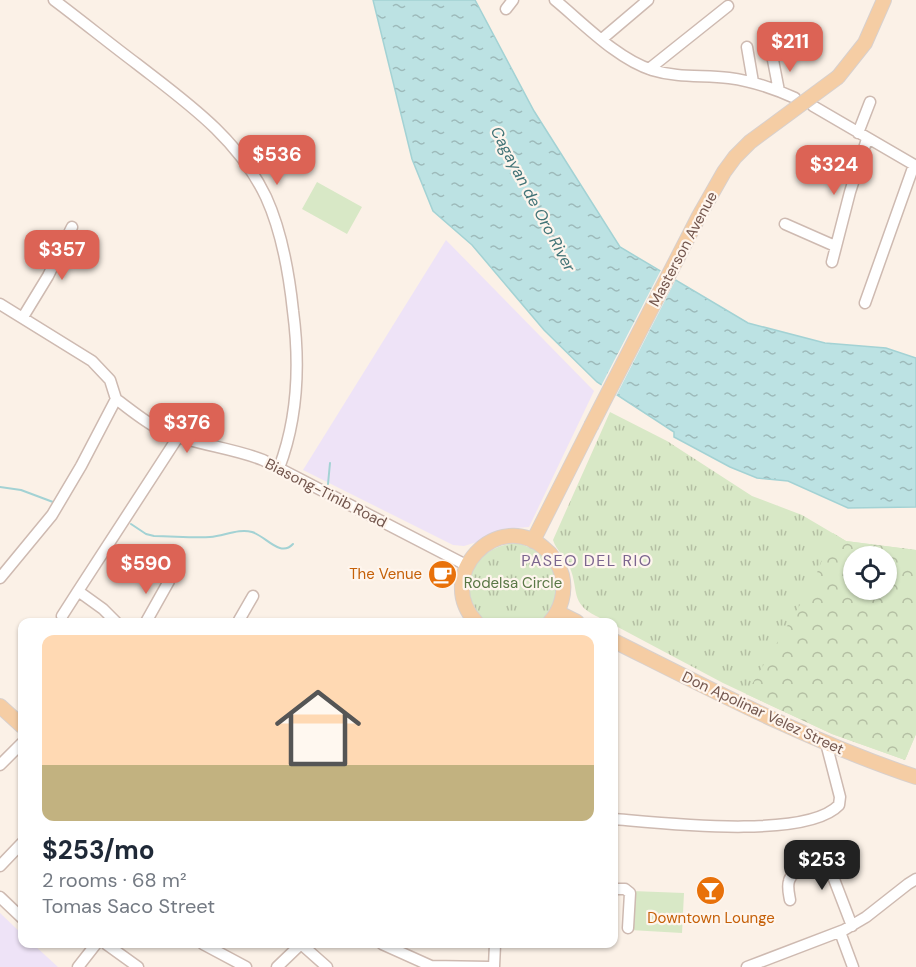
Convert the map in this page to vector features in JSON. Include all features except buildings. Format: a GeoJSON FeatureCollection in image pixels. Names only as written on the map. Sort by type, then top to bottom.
{"type":"FeatureCollection","features":[{"type":"Feature","properties":{"kind":"main road","name":"Masterson Avenue"},"geometry":{"type":"LineString","coordinates":[[533,541],[699,216],[724,172],[750,142],[838,77],[865,43],[884,0]]}},
{"type":"Feature","properties":{"kind":"main road"},"geometry":{"type":"LineString","coordinates":[[472,618],[463,599],[461,582],[466,565],[481,547],[510,536],[533,541],[551,554],[561,574],[562,596],[553,617]]}},
{"type":"Feature","properties":{"kind":"main road","name":"Don Apolinar Velez Street"},"geometry":{"type":"LineString","coordinates":[[618,643],[826,743],[916,777]]}},
{"type":"Feature","properties":{"kind":"main road"},"geometry":{"type":"LineString","coordinates":[[0,706],[18,722]]}},
{"type":"Feature","properties":{"kind":"street"},"geometry":{"type":"LineString","coordinates":[[54,0],[204,116],[238,152],[264,194],[275,220],[288,278],[295,324],[298,368],[293,419],[279,468]]}},
{"type":"Feature","properties":{"kind":"street"},"geometry":{"type":"LineString","coordinates":[[555,0],[602,39],[635,63],[649,69],[683,77],[726,78],[753,82],[795,98]]}},
{"type":"Feature","properties":{"kind":"street"},"geometry":{"type":"LineString","coordinates":[[602,39],[648,0]]}},
{"type":"Feature","properties":{"kind":"street"},"geometry":{"type":"LineString","coordinates":[[649,69],[728,6]]}},
{"type":"Feature","properties":{"kind":"street"},"geometry":{"type":"LineString","coordinates":[[747,47],[753,82]]}},
{"type":"Feature","properties":{"kind":"street"},"geometry":{"type":"LineString","coordinates":[[773,60],[779,91]]}},
{"type":"Feature","properties":{"kind":"street"},"geometry":{"type":"LineString","coordinates":[[832,262],[870,102]]}},
{"type":"Feature","properties":{"kind":"street"},"geometry":{"type":"LineString","coordinates":[[813,106],[915,165],[865,303]]}},
{"type":"Feature","properties":{"kind":"street"},"geometry":{"type":"LineString","coordinates":[[785,224],[835,246]]}},
{"type":"Feature","properties":{"kind":"street"},"geometry":{"type":"LineString","coordinates":[[23,317],[48,276],[72,227]]}},
{"type":"Feature","properties":{"kind":"street"},"geometry":{"type":"LineString","coordinates":[[0,304],[92,361],[110,380],[116,399],[52,515],[0,578]]}},
{"type":"Feature","properties":{"kind":"street","name":"Biasong-Tinib Road"},"geometry":{"type":"LineString","coordinates":[[116,399],[153,426],[178,437],[234,449],[279,468],[466,565]]}},
{"type":"Feature","properties":{"kind":"street"},"geometry":{"type":"LineString","coordinates":[[62,616],[178,437]]}},
{"type":"Feature","properties":{"kind":"street"},"geometry":{"type":"LineString","coordinates":[[148,618],[169,581]]}},
{"type":"Feature","properties":{"kind":"street"},"geometry":{"type":"LineString","coordinates":[[78,591],[112,618]]}},
{"type":"Feature","properties":{"kind":"street"},"geometry":{"type":"LineString","coordinates":[[240,618],[253,596]]}},
{"type":"Feature","properties":{"kind":"street"},"geometry":{"type":"LineString","coordinates":[[618,819],[762,827],[801,823],[827,815],[839,805],[840,797],[826,743]]}},
{"type":"Feature","properties":{"kind":"street"},"geometry":{"type":"LineString","coordinates":[[0,765],[18,747]]}},
{"type":"Feature","properties":{"kind":"street"},"geometry":{"type":"LineString","coordinates":[[0,866],[18,847]]}},
{"type":"Feature","properties":{"kind":"street"},"geometry":{"type":"LineString","coordinates":[[790,900],[788,883],[791,876],[827,861],[852,926]]}},
{"type":"Feature","properties":{"kind":"street"},"geometry":{"type":"LineString","coordinates":[[747,967],[852,926],[916,879]]}},
{"type":"Feature","properties":{"kind":"street"},"geometry":{"type":"LineString","coordinates":[[618,889],[630,893],[628,928]]}},
{"type":"Feature","properties":{"kind":"street"},"geometry":{"type":"LineString","coordinates":[[0,897],[18,914]]}},
{"type":"Feature","properties":{"kind":"street"},"geometry":{"type":"LineString","coordinates":[[840,932],[853,967]]}},
{"type":"Feature","properties":{"kind":"street"},"geometry":{"type":"LineString","coordinates":[[78,967],[93,948]]}},
{"type":"Feature","properties":{"kind":"street"},"geometry":{"type":"LineString","coordinates":[[112,948],[138,967]]}},
{"type":"Feature","properties":{"kind":"street"},"geometry":{"type":"LineString","coordinates":[[210,948],[246,967]]}},
{"type":"Feature","properties":{"kind":"street"},"geometry":{"type":"LineString","coordinates":[[277,967],[297,948]]}},
{"type":"Feature","properties":{"kind":"street"},"geometry":{"type":"LineString","coordinates":[[306,948],[327,967]]}},
{"type":"Feature","properties":{"kind":"street"},"geometry":{"type":"LineString","coordinates":[[391,948],[431,966],[489,967]]}},
{"type":"Feature","properties":{"kind":"street"},"geometry":{"type":"LineString","coordinates":[[494,967],[495,948]]}},
{"type":"Feature","properties":{"kind":"shaded area"},"geometry":{"type":"Polygon","coordinates":[[[446,240],[594,391],[529,527],[503,529],[480,541],[464,546],[453,545],[303,470],[446,240]]]}},
{"type":"Feature","properties":{"kind":"shaded area"},"geometry":{"type":"Polygon","coordinates":[[[0,913],[18,930],[18,948],[37,948],[58,967],[0,967],[0,913]]]}},
{"type":"Feature","properties":{"kind":"green space"},"geometry":{"type":"Polygon","coordinates":[[[317,182],[362,207],[347,234],[302,209],[317,182]]]}},
{"type":"Feature","properties":{"kind":"green space"},"geometry":{"type":"Polygon","coordinates":[[[610,412],[667,441],[752,496],[802,515],[846,541],[885,546],[843,546],[843,600],[897,600],[897,548],[916,550],[916,734],[905,760],[832,734],[723,683],[618,627],[618,618],[601,618],[588,611],[579,601],[573,576],[553,540],[610,412]]]}},
{"type":"Feature","properties":{"kind":"green space"},"geometry":{"type":"Polygon","coordinates":[[[833,533],[846,541],[885,546],[843,546],[843,600],[897,600],[897,548],[916,550],[916,734],[905,760],[832,734],[746,694],[812,585],[833,533]]]}},
{"type":"Feature","properties":{"kind":"green space","name":"Rodelsa Circle"},"geometry":{"type":"Polygon","coordinates":[[[515,543],[529,547],[541,554],[550,564],[557,586],[550,610],[543,618],[481,618],[478,614],[470,596],[471,574],[483,556],[503,545],[515,543]]]}},
{"type":"Feature","properties":{"kind":"green space"},"geometry":{"type":"Polygon","coordinates":[[[632,891],[684,893],[682,933],[630,930],[632,891]]]}},
{"type":"Feature","properties":{"kind":"water","name":"Cagayan de Oro River"},"geometry":{"type":"Polygon","coordinates":[[[373,0],[475,0],[534,111],[620,247],[748,323],[825,343],[886,348],[916,358],[916,507],[848,508],[788,481],[757,478],[730,467],[674,437],[674,432],[597,382],[544,330],[472,245],[433,211],[412,159],[373,0]]]}},
{"type":"Feature","properties":{"kind":"pier"},"geometry":{"type":"Polygon","coordinates":[[[662,268],[677,277],[615,398],[600,388],[662,268]]]}},
{"type":"Feature","properties":{"kind":"waterway"},"geometry":{"type":"LineString","coordinates":[[328,484],[330,463]]}},
{"type":"Feature","properties":{"kind":"waterway"},"geometry":{"type":"LineString","coordinates":[[0,487],[21,490],[53,502]]}},
{"type":"Feature","properties":{"kind":"waterway"},"geometry":{"type":"LineString","coordinates":[[131,524],[146,534],[154,536],[210,537],[247,531],[283,549],[293,544]]}},
{"type":"Feature","properties":{"kind":"place","name":"The Venue"},"geometry":{"type":"Point","coordinates":[443,574]}},
{"type":"Feature","properties":{"kind":"place","name":"Downtown Lounge"},"geometry":{"type":"Point","coordinates":[711,891]}},
{"type":"Feature","properties":{"kind":"district","name":"PASEO DEL RIO"},"geometry":{"type":"Point","coordinates":[587,560]}}]}
